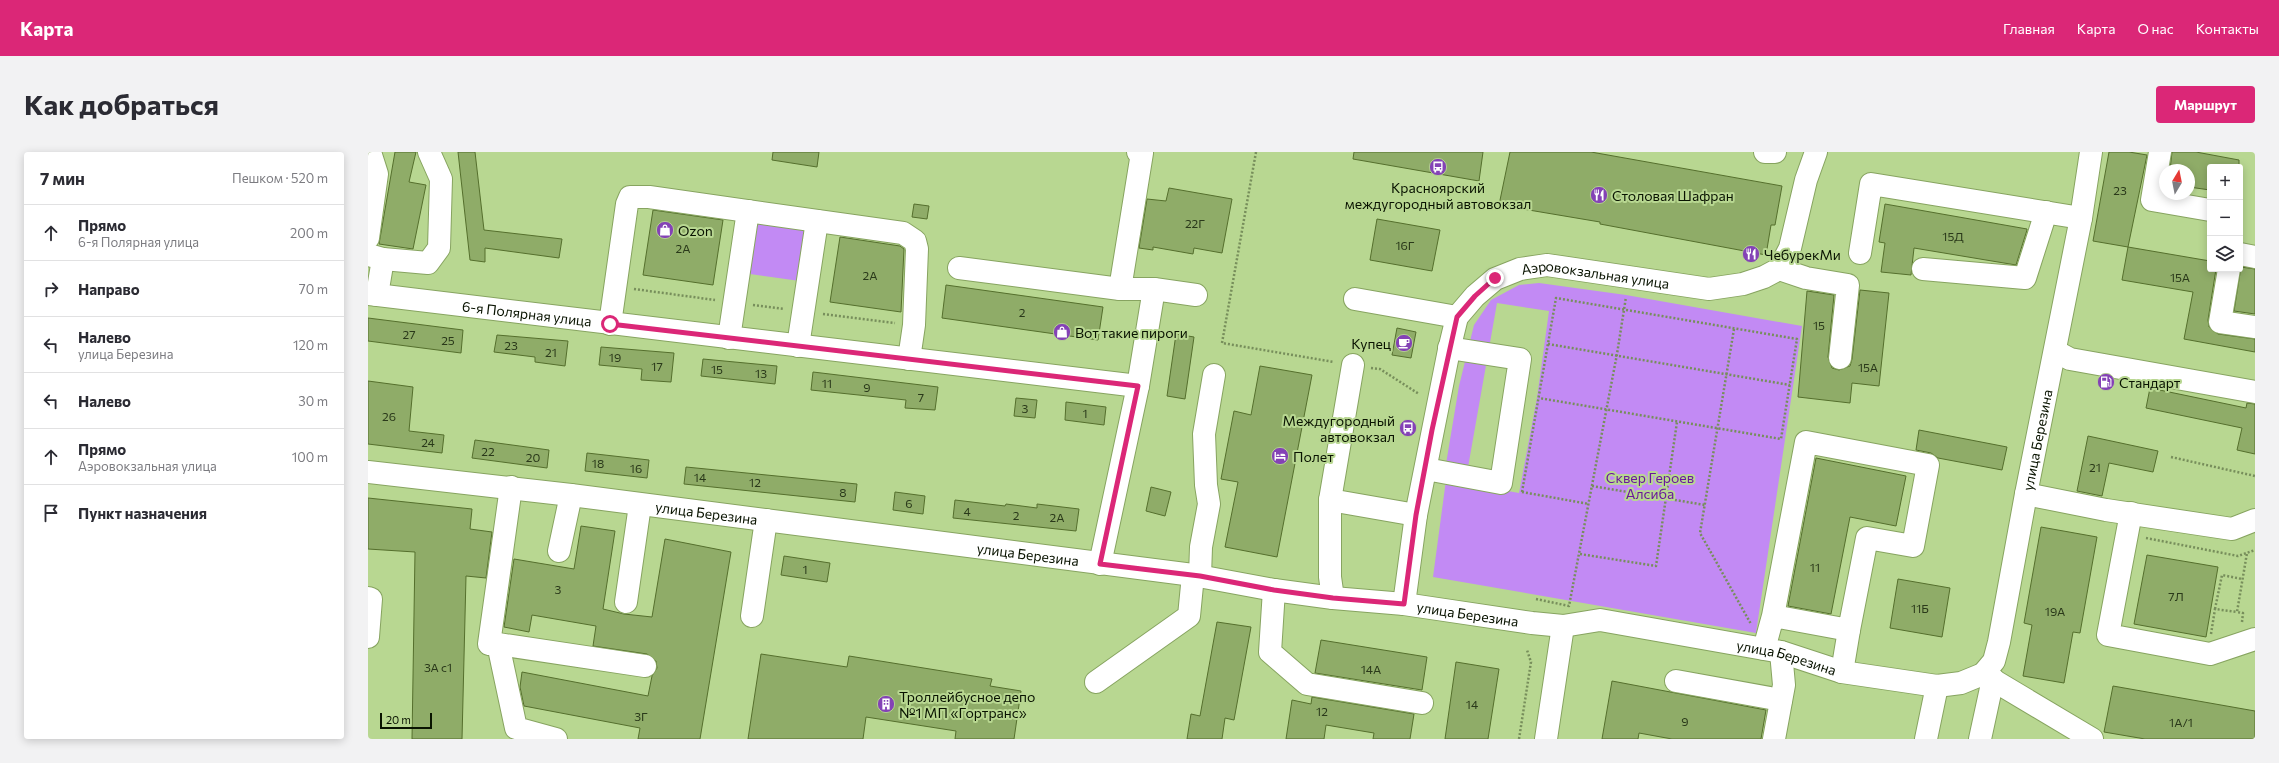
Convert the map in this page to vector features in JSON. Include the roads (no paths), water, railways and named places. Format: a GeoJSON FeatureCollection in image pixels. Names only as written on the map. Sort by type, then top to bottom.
{"type":"FeatureCollection","features":[{"type":"Feature","properties":{"kind":"street"},"geometry":{"type":"LineString","coordinates":[[368,238],[377,174],[370,152]]}},
{"type":"Feature","properties":{"kind":"street"},"geometry":{"type":"LineString","coordinates":[[373,295],[375,257],[428,263],[439,248],[441,179],[429,152]]}},
{"type":"Feature","properties":{"kind":"street"},"geometry":{"type":"LineString","coordinates":[[1120,289],[1142,153],[1138,152]]}},
{"type":"Feature","properties":{"kind":"street"},"geometry":{"type":"LineString","coordinates":[[1765,152],[1775,152]]}},
{"type":"Feature","properties":{"kind":"street"},"geometry":{"type":"LineString","coordinates":[[1816,152],[1806,180],[1790,248],[1779,269],[1806,278],[1848,285],[1840,358]]}},
{"type":"Feature","properties":{"kind":"street","name":"улица Березина"},"geometry":{"type":"LineString","coordinates":[[368,472],[511,487],[640,505],[1197,576],[1274,590],[1333,598],[1404,604],[1563,626],[1600,620],[1766,644],[1842,672],[1937,686],[1961,683],[1988,676],[2000,642],[2026,494],[2081,218],[2091,152]]}},
{"type":"Feature","properties":{"kind":"street"},"geometry":{"type":"LineString","coordinates":[[2160,152],[2152,200],[2207,209]]}},
{"type":"Feature","properties":{"kind":"street"},"geometry":{"type":"LineString","coordinates":[[1860,253],[1871,184],[2081,218]]}},
{"type":"Feature","properties":{"kind":"street"},"geometry":{"type":"LineString","coordinates":[[610,324],[627,204],[630,197],[649,197],[689,209],[748,211],[817,221],[876,236],[903,233],[915,241],[917,249],[914,325],[909,359]]}},
{"type":"Feature","properties":{"kind":"street"},"geometry":{"type":"LineString","coordinates":[[729,338],[748,211]]}},
{"type":"Feature","properties":{"kind":"street"},"geometry":{"type":"LineString","coordinates":[[1923,269],[2025,278],[2046,212]]}},
{"type":"Feature","properties":{"kind":"street"},"geometry":{"type":"LineString","coordinates":[[798,346],[817,221]]}},
{"type":"Feature","properties":{"kind":"street"},"geometry":{"type":"LineString","coordinates":[[2243,255],[2255,257]]}},
{"type":"Feature","properties":{"kind":"street","name":"Аэровокзальная улица"},"geometry":{"type":"LineString","coordinates":[[1404,604],[1416,515],[1426,469],[1432,430],[1457,317],[1475,296],[1495,278],[1520,269],[1547,266],[1709,290],[1743,284],[1764,277],[1779,269]]}},
{"type":"Feature","properties":{"kind":"street"},"geometry":{"type":"LineString","coordinates":[[959,268],[1120,289],[1154,289],[1196,295]]}},
{"type":"Feature","properties":{"kind":"street"},"geometry":{"type":"LineString","coordinates":[[2228,272],[2220,322],[2255,327]]}},
{"type":"Feature","properties":{"kind":"street"},"geometry":{"type":"LineString","coordinates":[[1100,564],[1138,386],[1154,289]]}},
{"type":"Feature","properties":{"kind":"street","name":"6-я Полярная улица"},"geometry":{"type":"LineString","coordinates":[[373,295],[1138,386]]}},
{"type":"Feature","properties":{"kind":"street"},"geometry":{"type":"LineString","coordinates":[[1355,299],[1457,317]]}},
{"type":"Feature","properties":{"kind":"street"},"geometry":{"type":"LineString","coordinates":[[1426,469],[1501,483],[1520,359],[1449,348]]}},
{"type":"Feature","properties":{"kind":"street"},"geometry":{"type":"LineString","coordinates":[[2055,351],[2070,359],[2255,392]]}},
{"type":"Feature","properties":{"kind":"street"},"geometry":{"type":"LineString","coordinates":[[1333,598],[1330,577],[1330,500],[1353,365]]}},
{"type":"Feature","properties":{"kind":"street"},"geometry":{"type":"LineString","coordinates":[[1096,682],[1189,616],[1209,504],[1206,485],[1204,434],[1214,375]]}},
{"type":"Feature","properties":{"kind":"street"},"geometry":{"type":"LineString","coordinates":[[1774,739],[1784,685],[1766,644],[1773,616],[1806,442],[1928,465],[1913,546],[1867,538],[1842,672]]}},
{"type":"Feature","properties":{"kind":"street"},"geometry":{"type":"LineString","coordinates":[[511,487],[489,644],[498,644],[645,666]]}},
{"type":"Feature","properties":{"kind":"street"},"geometry":{"type":"LineString","coordinates":[[2026,494],[2232,529],[2255,520]]}},
{"type":"Feature","properties":{"kind":"street"},"geometry":{"type":"LineString","coordinates":[[559,551],[571,495]]}},
{"type":"Feature","properties":{"kind":"street"},"geometry":{"type":"LineString","coordinates":[[1330,500],[1416,515]]}},
{"type":"Feature","properties":{"kind":"street"},"geometry":{"type":"LineString","coordinates":[[626,602],[640,505]]}},
{"type":"Feature","properties":{"kind":"street"},"geometry":{"type":"LineString","coordinates":[[2131,512],[2108,635],[2210,654],[2248,633]]}},
{"type":"Feature","properties":{"kind":"street"},"geometry":{"type":"LineString","coordinates":[[752,616],[766,520]]}},
{"type":"Feature","properties":{"kind":"street"},"geometry":{"type":"LineString","coordinates":[[1274,590],[1270,652],[1307,684],[1422,703]]}},
{"type":"Feature","properties":{"kind":"street"},"geometry":{"type":"LineString","coordinates":[[368,598],[371,599],[368,637]]}},
{"type":"Feature","properties":{"kind":"street"},"geometry":{"type":"LineString","coordinates":[[1773,616],[1849,630]]}},
{"type":"Feature","properties":{"kind":"street"},"geometry":{"type":"LineString","coordinates":[[1546,739],[1563,626]]}},
{"type":"Feature","properties":{"kind":"street"},"geometry":{"type":"LineString","coordinates":[[498,644],[516,728],[556,739]]}},
{"type":"Feature","properties":{"kind":"street"},"geometry":{"type":"LineString","coordinates":[[1980,739],[1988,676],[2092,739]]}},
{"type":"Feature","properties":{"kind":"street"},"geometry":{"type":"LineString","coordinates":[[1676,681],[1781,700]]}},
{"type":"Feature","properties":{"kind":"street"},"geometry":{"type":"LineString","coordinates":[[1926,739],[1937,686]]}},
{"type":"Feature","properties":{"kind":"place","name":"Красноярский междугородный автовокзал"},"geometry":{"type":"Point","coordinates":[1438,167]}},
{"type":"Feature","properties":{"kind":"place","name":"Столовая Шафран"},"geometry":{"type":"Point","coordinates":[1599,195]}},
{"type":"Feature","properties":{"kind":"place","name":"Ozon"},"geometry":{"type":"Point","coordinates":[665,230]}},
{"type":"Feature","properties":{"kind":"place","name":"ЧебурекМи"},"geometry":{"type":"Point","coordinates":[1751,254]}},
{"type":"Feature","properties":{"kind":"place","name":"Вот такие пироги"},"geometry":{"type":"Point","coordinates":[1062,332]}},
{"type":"Feature","properties":{"kind":"place","name":"Купец"},"geometry":{"type":"Point","coordinates":[1404,343]}},
{"type":"Feature","properties":{"kind":"place","name":"Стандарт"},"geometry":{"type":"Point","coordinates":[2106,382]}},
{"type":"Feature","properties":{"kind":"place","name":"Междугородный автовокзал"},"geometry":{"type":"Point","coordinates":[1408,428]}},
{"type":"Feature","properties":{"kind":"place","name":"Полет"},"geometry":{"type":"Point","coordinates":[1280,456]}},
{"type":"Feature","properties":{"kind":"place","name":"Троллейбусное депо №1 МП «Гортранс»"},"geometry":{"type":"Point","coordinates":[886,704]}},
{"type":"Feature","properties":{"kind":"park label","name":"Сквер Героев Алсиба"},"geometry":{"type":"Point","coordinates":[1650,486]}}]}
